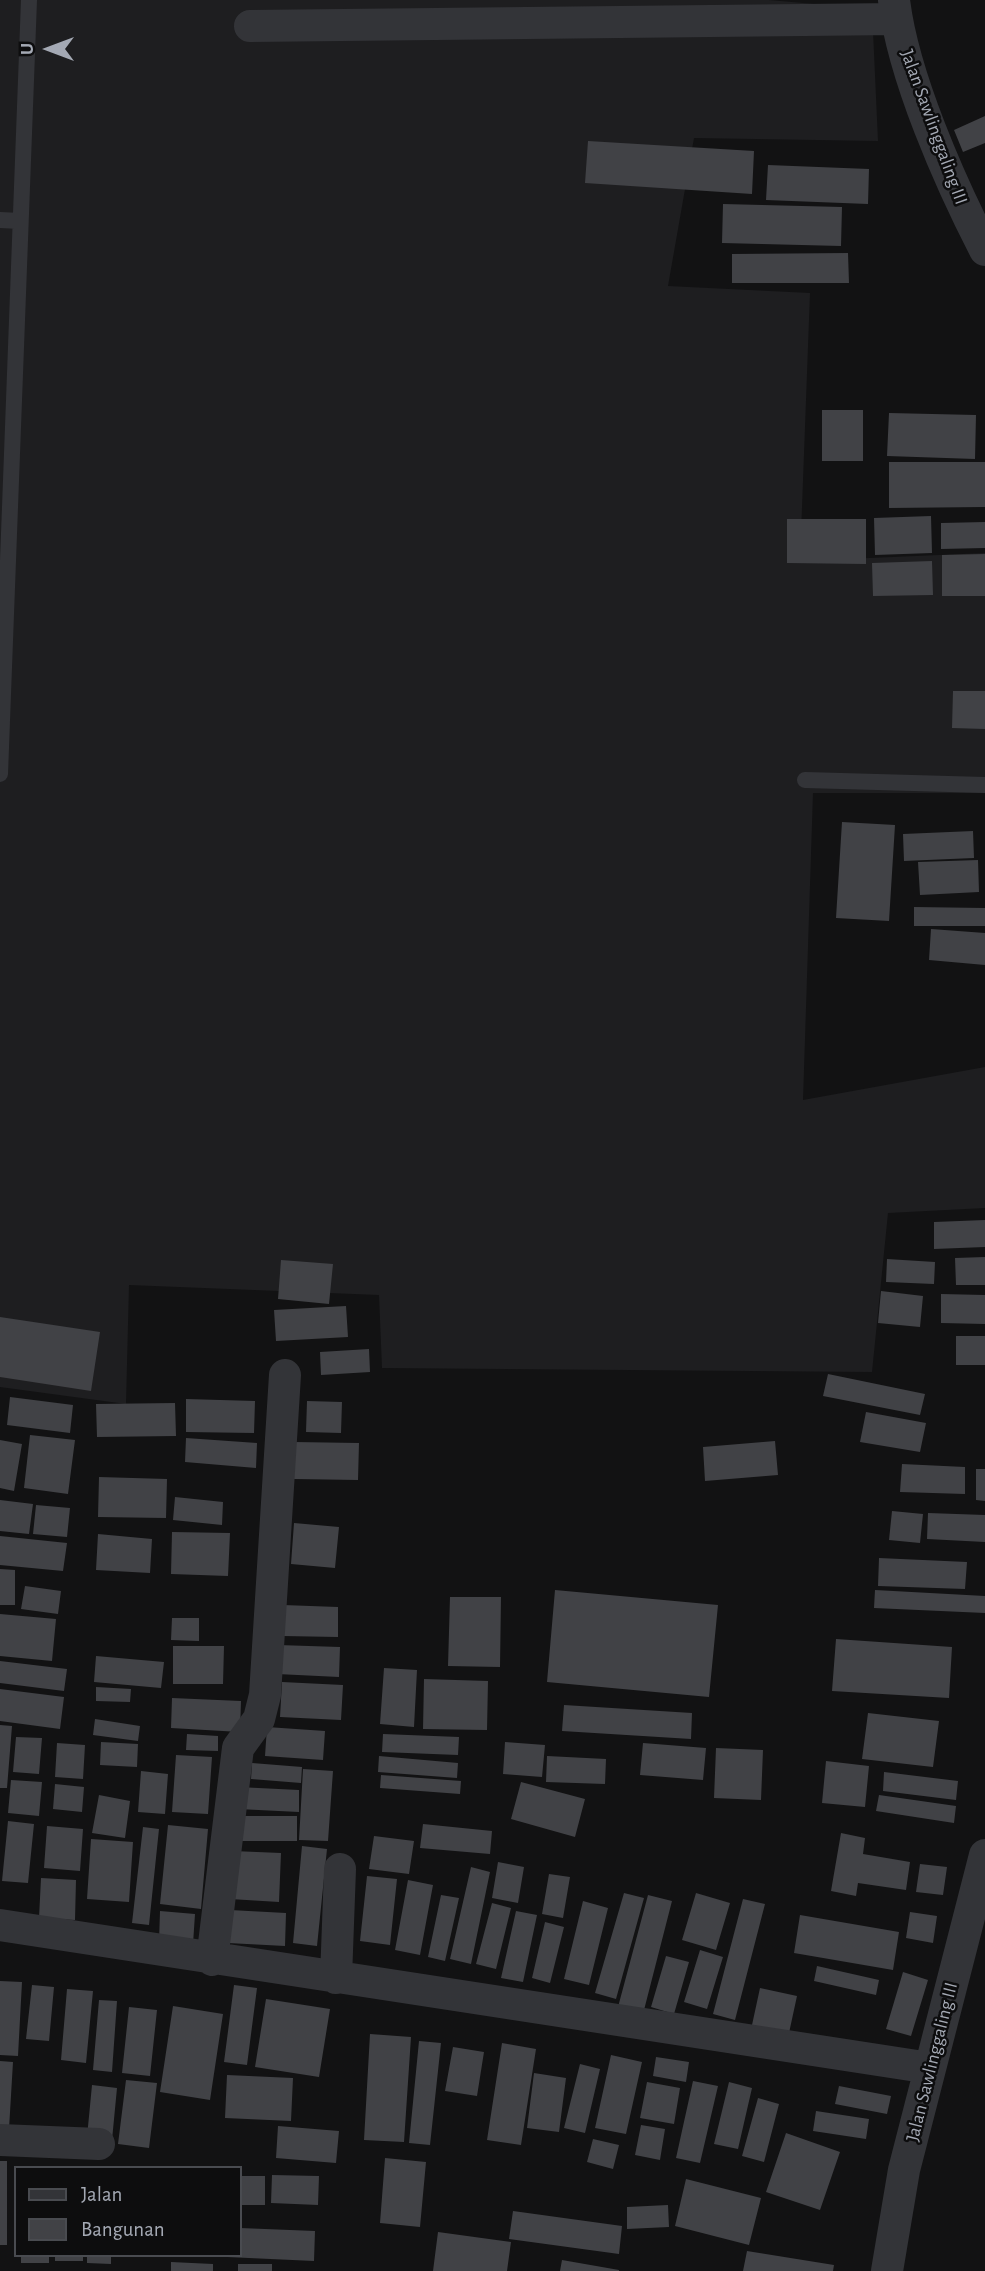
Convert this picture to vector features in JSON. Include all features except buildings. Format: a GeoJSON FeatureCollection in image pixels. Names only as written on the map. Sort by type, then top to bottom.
{"type":"FeatureCollection","features":[{"type":"Feature","properties":{"kind":"street"},"geometry":{"type":"LineString","coordinates":[[250,26],[895,9]]}},
{"type":"Feature","properties":{"kind":"street","name":"Jalan Sawlinggaling III"},"geometry":{"type":"LineString","coordinates":[[895,9],[913,77],[958,198],[985,250]]}},
{"type":"Feature","properties":{"kind":"street"},"geometry":{"type":"LineString","coordinates":[[212,1960],[238,1748],[259,1719],[265,1695],[285,1375]]}},
{"type":"Feature","properties":{"kind":"street","name":"Jalan Sawlinggaling III"},"geometry":{"type":"LineString","coordinates":[[887,2271],[904,2170],[985,1855]]}},
{"type":"Feature","properties":{"kind":"street"},"geometry":{"type":"LineString","coordinates":[[336,1978],[340,1869]]}},
{"type":"Feature","properties":{"kind":"street"},"geometry":{"type":"LineString","coordinates":[[0,1925],[212,1960],[930,2068]]}},
{"type":"Feature","properties":{"kind":"street"},"geometry":{"type":"LineString","coordinates":[[0,2140],[99,2144]]}},
{"type":"Feature","properties":{"kind":"lane"},"geometry":{"type":"LineString","coordinates":[[0,774],[29,0]]}},
{"type":"Feature","properties":{"kind":"lane"},"geometry":{"type":"LineString","coordinates":[[0,220],[20,221]]}},
{"type":"Feature","properties":{"kind":"lane"},"geometry":{"type":"LineString","coordinates":[[805,780],[985,785]]}},
{"type":"Feature","properties":{"kind":"shaded area"},"geometry":{"type":"Polygon","coordinates":[[[0,0],[769,0],[872,9],[878,141],[694,138],[668,286],[810,293],[800,561],[985,553],[985,793],[813,793],[803,1100],[985,1067],[985,1208],[888,1213],[872,1372],[382,1368],[379,1295],[129,1285],[126,1404],[0,1387],[0,0]]]}}]}
